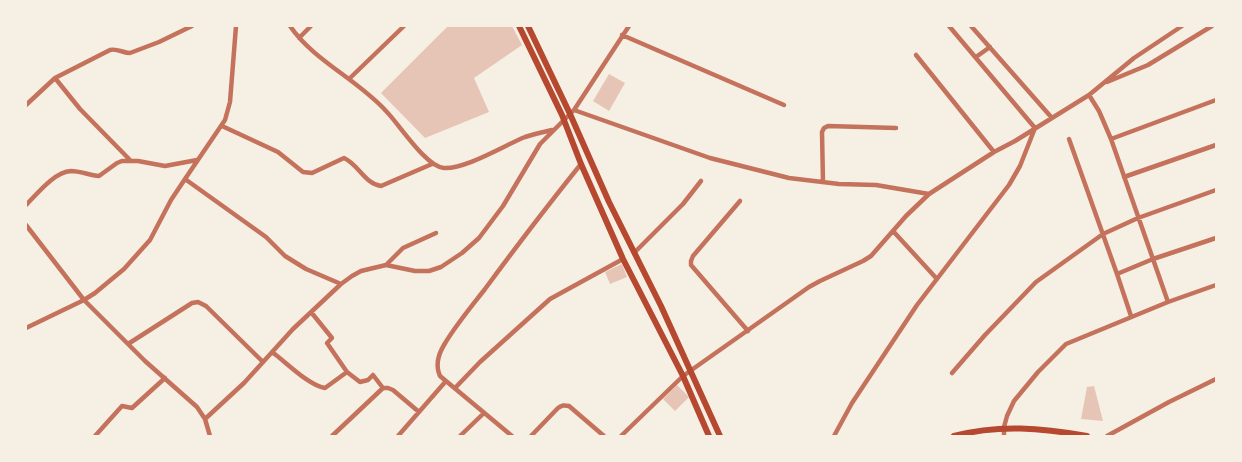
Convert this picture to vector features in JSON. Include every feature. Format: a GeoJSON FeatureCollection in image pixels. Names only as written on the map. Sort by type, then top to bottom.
{"type":"FeatureCollection","features":[{"type":"Feature","properties":{"kind":"main road"},"geometry":{"type":"LineString","coordinates":[[519,26],[564,121],[623,259],[682,376],[709,436]]}},
{"type":"Feature","properties":{"kind":"main road"},"geometry":{"type":"LineString","coordinates":[[528,26],[572,112],[609,202],[661,306],[720,436]]}},
{"type":"Feature","properties":{"kind":"main road"},"geometry":{"type":"LineString","coordinates":[[954,436],[1004,428],[1056,430],[1087,436]]}},
{"type":"Feature","properties":{"kind":"street"},"geometry":{"type":"LineString","coordinates":[[26,105],[55,78],[110,50],[130,52],[159,42],[192,26]]}},
{"type":"Feature","properties":{"kind":"street"},"geometry":{"type":"LineString","coordinates":[[26,328],[84,300],[110,282],[147,244],[197,160],[222,126],[230,102],[236,26]]}},
{"type":"Feature","properties":{"kind":"street"},"geometry":{"type":"LineString","coordinates":[[290,26],[309,47],[382,106],[427,160],[438,167],[460,165],[526,137],[553,129]]}},
{"type":"Feature","properties":{"kind":"street"},"geometry":{"type":"LineString","coordinates":[[299,38],[311,26]]}},
{"type":"Feature","properties":{"kind":"street"},"geometry":{"type":"LineString","coordinates":[[349,79],[404,26]]}},
{"type":"Feature","properties":{"kind":"street"},"geometry":{"type":"LineString","coordinates":[[205,419],[233,394],[292,329],[341,284],[361,271],[386,265],[415,271],[429,271],[441,267],[479,238],[503,206],[533,153],[553,129],[572,112],[628,26]]}},
{"type":"Feature","properties":{"kind":"street"},"geometry":{"type":"LineString","coordinates":[[949,26],[1035,128]]}},
{"type":"Feature","properties":{"kind":"street"},"geometry":{"type":"LineString","coordinates":[[971,26],[1052,118]]}},
{"type":"Feature","properties":{"kind":"street"},"geometry":{"type":"LineString","coordinates":[[1170,26],[1174,31]]}},
{"type":"Feature","properties":{"kind":"street"},"geometry":{"type":"LineString","coordinates":[[621,436],[682,376],[814,284],[871,256],[929,194],[1089,95],[1134,58],[1182,26]]}},
{"type":"Feature","properties":{"kind":"street"},"geometry":{"type":"LineString","coordinates":[[1102,84],[1148,65],[1212,26]]}},
{"type":"Feature","properties":{"kind":"street"},"geometry":{"type":"LineString","coordinates":[[622,34],[784,105]]}},
{"type":"Feature","properties":{"kind":"street"},"geometry":{"type":"LineString","coordinates":[[976,57],[990,47]]}},
{"type":"Feature","properties":{"kind":"street"},"geometry":{"type":"LineString","coordinates":[[916,55],[994,152]]}},
{"type":"Feature","properties":{"kind":"street"},"geometry":{"type":"LineString","coordinates":[[55,78],[80,109],[130,160]]}},
{"type":"Feature","properties":{"kind":"street"},"geometry":{"type":"LineString","coordinates":[[1089,95],[1099,111],[1111,140],[1168,302]]}},
{"type":"Feature","properties":{"kind":"street"},"geometry":{"type":"LineString","coordinates":[[1111,140],[1216,100]]}},
{"type":"Feature","properties":{"kind":"street"},"geometry":{"type":"LineString","coordinates":[[572,112],[710,158],[789,178],[839,184],[876,185],[929,194]]}},
{"type":"Feature","properties":{"kind":"street"},"geometry":{"type":"LineString","coordinates":[[222,126],[278,152],[307,173],[312,173],[344,158],[374,184],[381,186],[432,164]]}},
{"type":"Feature","properties":{"kind":"street"},"geometry":{"type":"LineString","coordinates":[[823,182],[822,132],[824,128],[828,126],[896,128]]}},
{"type":"Feature","properties":{"kind":"street"},"geometry":{"type":"LineString","coordinates":[[834,436],[852,404],[917,305],[1009,185],[1020,166],[1035,128]]}},
{"type":"Feature","properties":{"kind":"street"},"geometry":{"type":"LineString","coordinates":[[1069,139],[1131,316]]}},
{"type":"Feature","properties":{"kind":"street"},"geometry":{"type":"LineString","coordinates":[[1124,177],[1216,145]]}},
{"type":"Feature","properties":{"kind":"street"},"geometry":{"type":"LineString","coordinates":[[26,205],[60,174],[71,171],[99,176],[117,163],[130,160],[165,166],[197,160]]}},
{"type":"Feature","properties":{"kind":"street"},"geometry":{"type":"LineString","coordinates":[[512,436],[440,376],[437,362],[444,345],[527,232],[581,164]]}},
{"type":"Feature","properties":{"kind":"street"},"geometry":{"type":"LineString","coordinates":[[185,179],[266,237],[285,256],[306,269],[341,284]]}},
{"type":"Feature","properties":{"kind":"street"},"geometry":{"type":"LineString","coordinates":[[634,253],[683,204],[701,182]]}},
{"type":"Feature","properties":{"kind":"street"},"geometry":{"type":"LineString","coordinates":[[952,374],[1028,289],[1103,234],[1138,218],[1216,190]]}},
{"type":"Feature","properties":{"kind":"street"},"geometry":{"type":"LineString","coordinates":[[740,201],[693,256],[691,265],[748,331]]}},
{"type":"Feature","properties":{"kind":"street"},"geometry":{"type":"LineString","coordinates":[[26,225],[84,300],[197,407],[205,419],[210,436]]}},
{"type":"Feature","properties":{"kind":"street"},"geometry":{"type":"LineString","coordinates":[[893,231],[937,279]]}},
{"type":"Feature","properties":{"kind":"street"},"geometry":{"type":"LineString","coordinates":[[386,265],[403,248],[436,233]]}},
{"type":"Feature","properties":{"kind":"street"},"geometry":{"type":"LineString","coordinates":[[1117,274],[1216,238]]}},
{"type":"Feature","properties":{"kind":"street"},"geometry":{"type":"LineString","coordinates":[[455,388],[480,362],[550,299],[623,259]]}},
{"type":"Feature","properties":{"kind":"street"},"geometry":{"type":"LineString","coordinates":[[1004,436],[1004,428],[1014,401],[1061,348],[1074,340],[1131,316],[1216,285]]}},
{"type":"Feature","properties":{"kind":"street"},"geometry":{"type":"LineString","coordinates":[[128,344],[192,303],[198,302],[206,306],[263,362]]}},
{"type":"Feature","properties":{"kind":"street"},"geometry":{"type":"LineString","coordinates":[[311,312],[332,338],[327,343],[347,372],[360,382],[368,380],[373,375],[383,388]]}},
{"type":"Feature","properties":{"kind":"street"},"geometry":{"type":"LineString","coordinates":[[273,352],[319,387],[325,388],[347,372]]}},
{"type":"Feature","properties":{"kind":"street"},"geometry":{"type":"LineString","coordinates":[[95,436],[122,406],[132,408],[165,378]]}},
{"type":"Feature","properties":{"kind":"street"},"geometry":{"type":"LineString","coordinates":[[1107,436],[1216,379]]}},
{"type":"Feature","properties":{"kind":"street"},"geometry":{"type":"LineString","coordinates":[[398,436],[446,381]]}},
{"type":"Feature","properties":{"kind":"street"},"geometry":{"type":"LineString","coordinates":[[332,436],[383,388],[393,390],[419,412]]}},
{"type":"Feature","properties":{"kind":"street"},"geometry":{"type":"LineString","coordinates":[[531,436],[558,408],[565,405],[604,436]]}},
{"type":"Feature","properties":{"kind":"street"},"geometry":{"type":"LineString","coordinates":[[460,436],[484,413]]}},
{"type":"Feature","properties":{"kind":"building"},"geometry":{"type":"Polygon","coordinates":[[[448,26],[512,26],[522,45],[474,78],[489,112],[425,138],[381,93],[448,26]]]}},
{"type":"Feature","properties":{"kind":"building"},"geometry":{"type":"Polygon","coordinates":[[[609,74],[625,83],[609,111],[593,101],[609,74]]]}},
{"type":"Feature","properties":{"kind":"building"},"geometry":{"type":"Polygon","coordinates":[[[622,264],[627,277],[610,284],[605,272],[622,264]]]}},
{"type":"Feature","properties":{"kind":"building"},"geometry":{"type":"Polygon","coordinates":[[[677,385],[689,397],[675,411],[663,399],[677,385]]]}},
{"type":"Feature","properties":{"kind":"building"},"geometry":{"type":"Polygon","coordinates":[[[1094,386],[1103,421],[1081,419],[1087,387],[1094,386]]]}}]}
